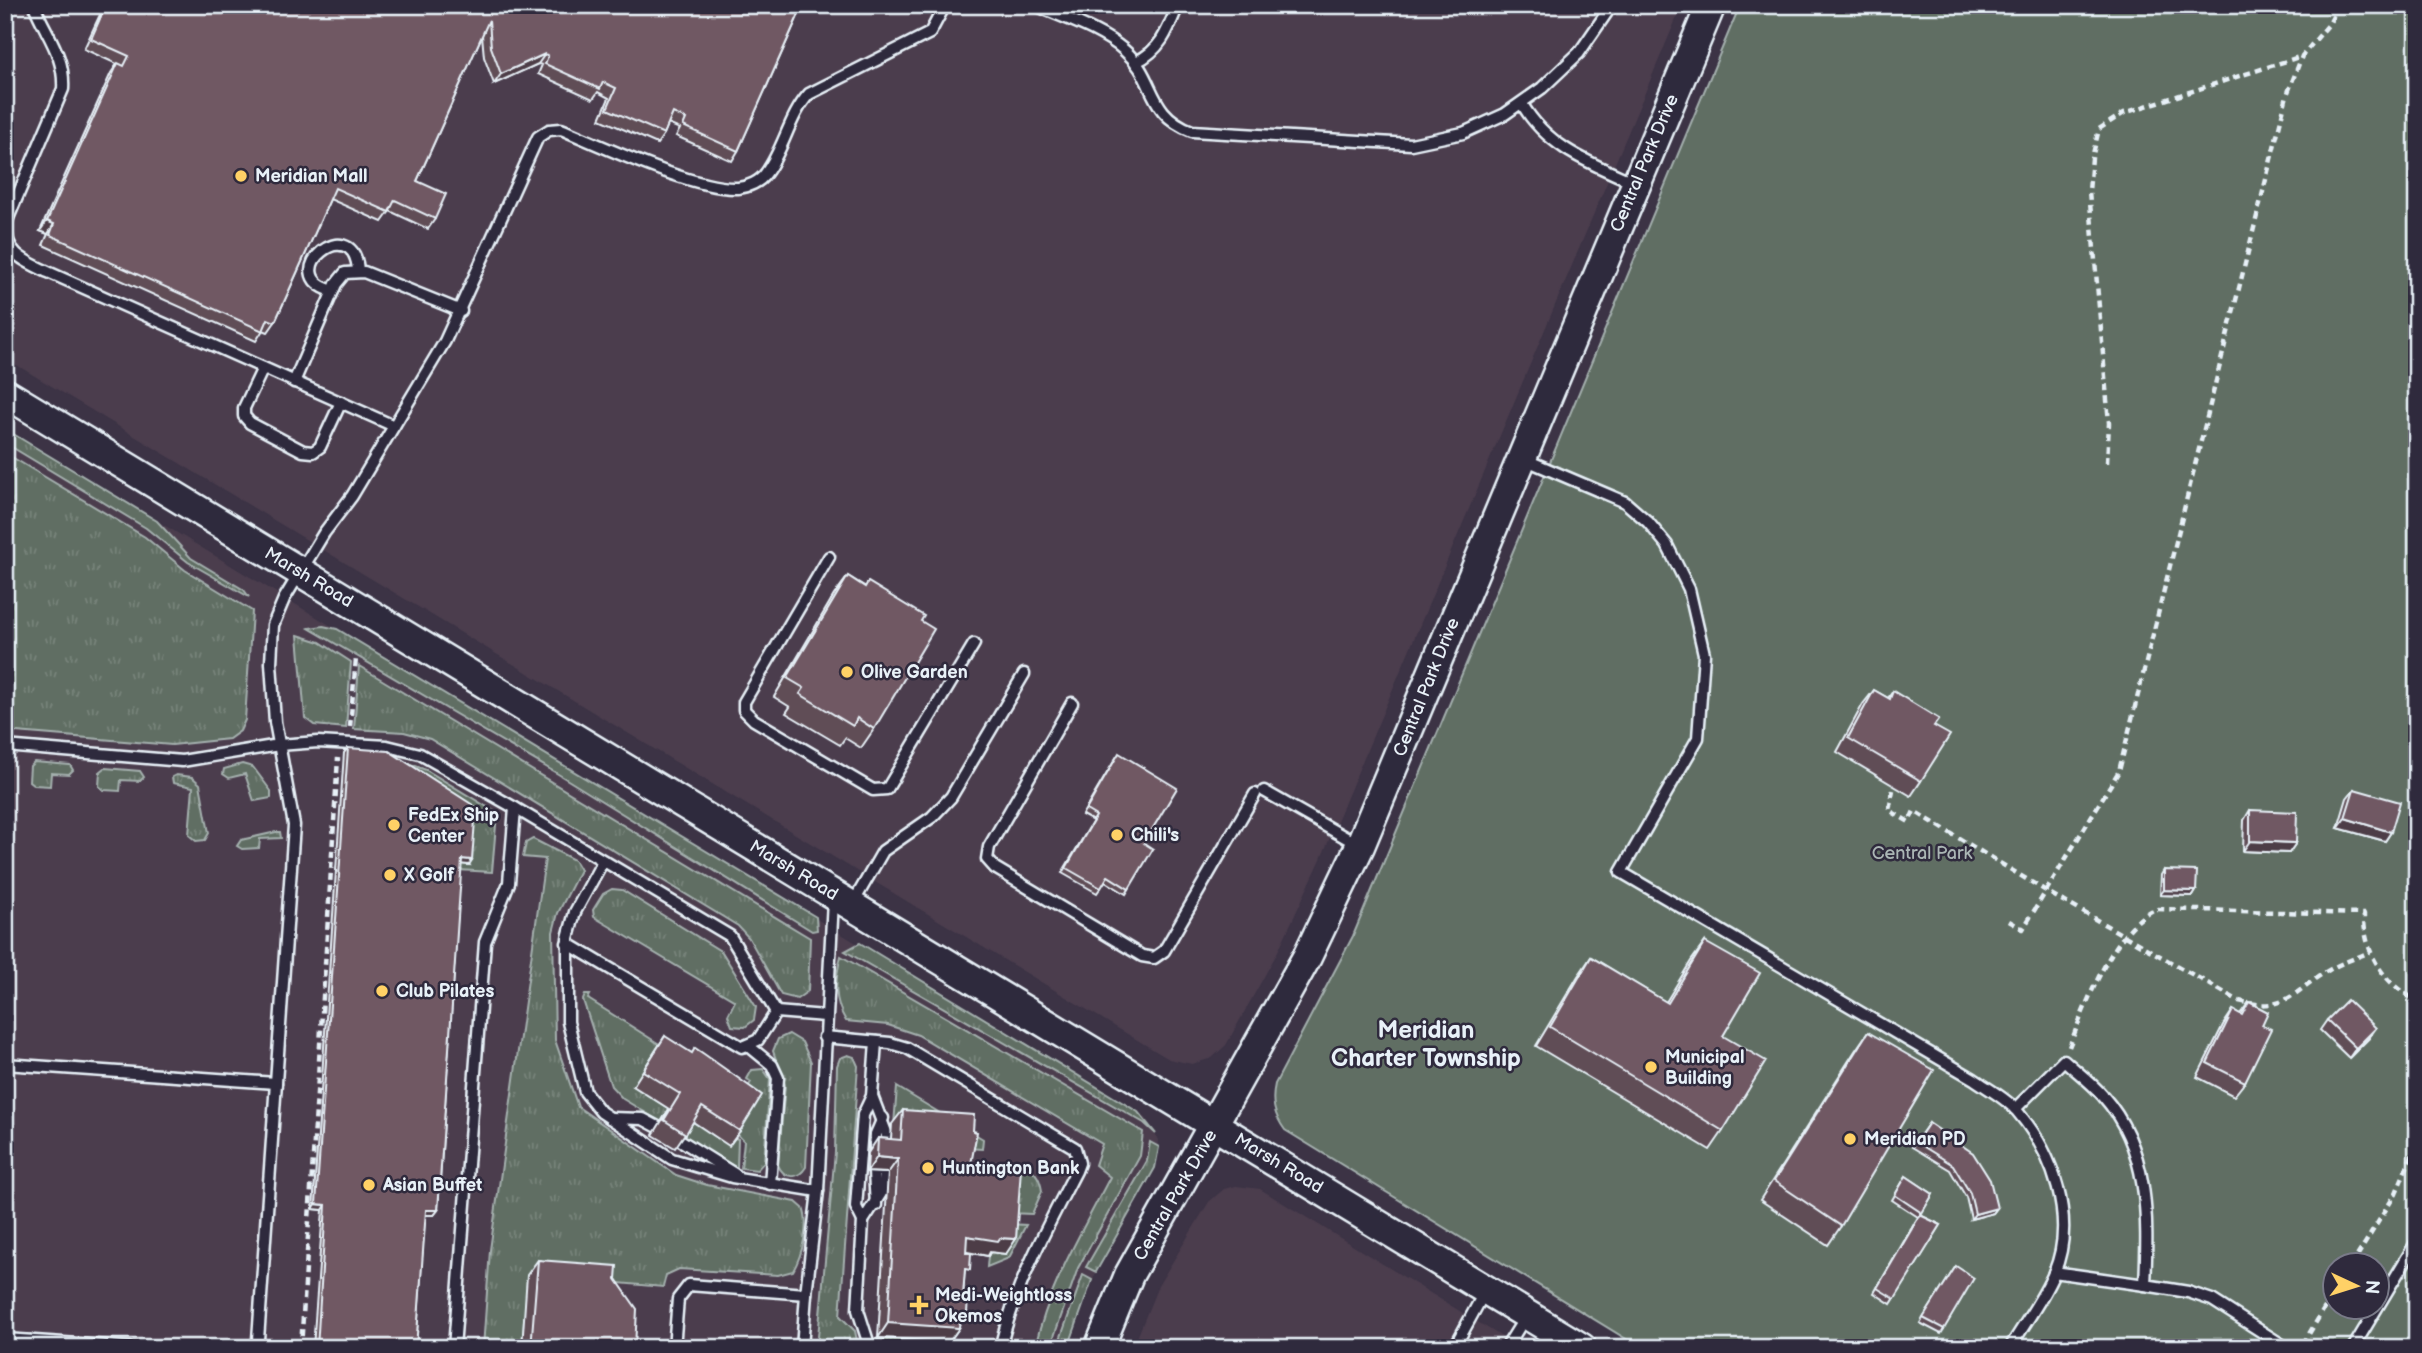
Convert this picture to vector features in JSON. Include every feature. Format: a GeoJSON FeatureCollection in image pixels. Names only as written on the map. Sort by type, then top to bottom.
{"type":"FeatureCollection","features":[{"type":"Feature","properties":{"kind":"main road","name":"Central Park Drive"},"geometry":{"type":"LineString","coordinates":[[1099,1348],[1129,1275],[1216,1124],[1307,957],[1360,846],[1711,5]]}},
{"type":"Feature","properties":{"kind":"main road","name":"Marsh Road"},"geometry":{"type":"LineString","coordinates":[[5,393],[1216,1124],[1581,1348]]}},
{"type":"Feature","properties":{"kind":"lane"},"geometry":{"type":"LineString","coordinates":[[34,5],[43,28],[58,49],[64,75],[63,89],[6,223],[6,238],[12,252],[48,272],[394,426]]}},
{"type":"Feature","properties":{"kind":"lane"},"geometry":{"type":"LineString","coordinates":[[255,1348],[258,1340],[295,825],[272,693],[273,625],[279,607],[324,533],[352,496],[461,312],[538,136],[543,132],[561,129],[647,165],[729,187],[748,186],[765,175],[800,105],[809,94],[930,33],[946,5]]}},
{"type":"Feature","properties":{"kind":"lane"},"geometry":{"type":"LineString","coordinates":[[1035,5],[1113,41],[1136,62],[1164,115],[1180,126],[1206,133],[1411,144],[1463,133],[1522,104],[1579,53],[1612,5]]}},
{"type":"Feature","properties":{"kind":"lane"},"geometry":{"type":"LineString","coordinates":[[1136,62],[1150,54],[1163,40],[1178,5]]}},
{"type":"Feature","properties":{"kind":"lane"},"geometry":{"type":"LineString","coordinates":[[1522,104],[1539,130],[1562,149],[1636,183]]}},
{"type":"Feature","properties":{"kind":"lane"},"geometry":{"type":"LineString","coordinates":[[333,291],[325,289],[314,276],[312,268],[319,252],[326,247],[341,246],[354,255],[358,270]]}},
{"type":"Feature","properties":{"kind":"lane"},"geometry":{"type":"LineString","coordinates":[[293,382],[333,291],[345,273],[358,270],[461,312]]}},
{"type":"Feature","properties":{"kind":"lane"},"geometry":{"type":"LineString","coordinates":[[263,368],[244,408],[244,416],[250,423],[303,452],[313,452],[320,447],[341,402]]}},
{"type":"Feature","properties":{"kind":"lane"},"geometry":{"type":"LineString","coordinates":[[1521,458],[1625,502],[1648,522],[1667,545],[1689,589],[1704,654],[1698,738],[1620,872],[1964,1073],[2015,1109],[2042,1143],[2057,1182],[2062,1221],[2054,1272],[2010,1348]]}},
{"type":"Feature","properties":{"kind":"lane"},"geometry":{"type":"LineString","coordinates":[[829,557],[744,702],[744,710],[754,720],[873,790],[887,789],[974,644]]}},
{"type":"Feature","properties":{"kind":"lane"},"geometry":{"type":"LineString","coordinates":[[802,1348],[818,1191],[825,1016],[843,900],[883,851],[932,817],[951,797],[1024,674]]}},
{"type":"Feature","properties":{"kind":"lane"},"geometry":{"type":"LineString","coordinates":[[1072,703],[989,847],[987,859],[995,867],[1142,956],[1154,958],[1164,951],[1259,793],[1360,846]]}},
{"type":"Feature","properties":{"kind":"lane"},"geometry":{"type":"LineString","coordinates":[[5,746],[182,761],[210,759],[279,745],[344,743],[409,750],[515,808],[730,936],[776,1012]]}},
{"type":"Feature","properties":{"kind":"lane"},"geometry":{"type":"LineString","coordinates":[[454,1348],[485,942],[509,883],[515,808]]}},
{"type":"Feature","properties":{"kind":"lane"},"geometry":{"type":"LineString","coordinates":[[603,861],[572,920],[567,943],[568,1022],[572,1049],[585,1092],[593,1104],[610,1118],[672,1159],[743,1179],[818,1191]]}},
{"type":"Feature","properties":{"kind":"lane"},"geometry":{"type":"LineString","coordinates":[[567,943],[735,1045],[750,1047],[772,1065],[778,1078],[770,1184]]}},
{"type":"Feature","properties":{"kind":"lane"},"geometry":{"type":"LineString","coordinates":[[776,1012],[825,1016]]}},
{"type":"Feature","properties":{"kind":"lane"},"geometry":{"type":"LineString","coordinates":[[750,1047],[758,1041],[776,1012]]}},
{"type":"Feature","properties":{"kind":"lane"},"geometry":{"type":"LineString","coordinates":[[824,1037],[876,1041],[907,1048],[1070,1143],[1078,1155],[1076,1171],[1016,1293],[1000,1348]]}},
{"type":"Feature","properties":{"kind":"lane"},"geometry":{"type":"LineString","coordinates":[[870,1348],[858,1310],[863,1221],[856,1207],[863,1115],[872,1096],[876,1041]]}},
{"type":"Feature","properties":{"kind":"lane"},"geometry":{"type":"LineString","coordinates":[[2015,1109],[2064,1060],[2104,1097],[2130,1135],[2145,1188],[2148,1230],[2145,1285]]}},
{"type":"Feature","properties":{"kind":"lane"},"geometry":{"type":"LineString","coordinates":[[5,1064],[276,1083]]}},
{"type":"Feature","properties":{"kind":"lane"},"geometry":{"type":"LineString","coordinates":[[872,1096],[883,1118],[887,1135],[881,1153]]}},
{"type":"Feature","properties":{"kind":"lane"},"geometry":{"type":"LineString","coordinates":[[610,1118],[643,1119],[658,1127]]}},
{"type":"Feature","properties":{"kind":"lane"},"geometry":{"type":"LineString","coordinates":[[680,1140],[743,1179]]}},
{"type":"Feature","properties":{"kind":"lane"},"geometry":{"type":"LineString","coordinates":[[863,1221],[876,1205],[873,1189],[879,1173]]}},
{"type":"Feature","properties":{"kind":"lane"},"geometry":{"type":"LineString","coordinates":[[2353,1348],[2417,1241]]}},
{"type":"Feature","properties":{"kind":"lane"},"geometry":{"type":"LineString","coordinates":[[2054,1272],[2188,1292],[2212,1300],[2287,1348]]}},
{"type":"Feature","properties":{"kind":"lane"},"geometry":{"type":"LineString","coordinates":[[674,1348],[678,1299],[689,1285],[806,1294]]}},
{"type":"Feature","properties":{"kind":"lane"},"geometry":{"type":"LineString","coordinates":[[1454,1348],[1486,1289]]}},
{"type":"Feature","properties":{"kind":"lane"},"geometry":{"type":"LineString","coordinates":[[1506,1348],[1527,1314]]}},
{"type":"Feature","properties":{"kind":"lane"},"geometry":{"type":"LineString","coordinates":[[5,1339],[137,1348]]}},
{"type":"Feature","properties":{"kind":"path"},"geometry":{"type":"LineString","coordinates":[[2009,921],[2023,929],[2044,890],[2119,771],[2287,95],[2302,56],[2329,24],[2339,5]]}},
{"type":"Feature","properties":{"kind":"path"},"geometry":{"type":"LineString","coordinates":[[2108,463],[2109,423],[2089,191],[2092,158],[2099,129],[2124,113],[2302,56]]}},
{"type":"Feature","properties":{"kind":"path"},"geometry":{"type":"LineString","coordinates":[[301,1348],[336,763],[350,726],[356,658]]}},
{"type":"Feature","properties":{"kind":"path"},"geometry":{"type":"LineString","coordinates":[[1894,790],[1889,810],[1909,822],[1914,811],[2124,937],[2239,1001],[2267,1006],[2298,995],[2327,971],[2370,952]]}},
{"type":"Feature","properties":{"kind":"path"},"geometry":{"type":"LineString","coordinates":[[2064,1060],[2086,1001],[2124,937],[2141,916],[2155,909],[2364,914],[2370,952],[2390,981],[2417,1000]]}},
{"type":"Feature","properties":{"kind":"path"},"geometry":{"type":"LineString","coordinates":[[2359,1252],[2396,1193],[2417,1143]]}},
{"type":"Feature","properties":{"kind":"path"},"geometry":{"type":"LineString","coordinates":[[2300,1348],[2320,1315]]}},
{"type":"Feature","properties":{"kind":"shaded area","name":"Meridian Mall"},"geometry":{"type":"Polygon","coordinates":[[[5,5],[1682,5],[1320,861],[1277,953],[1226,1045],[1212,1058],[1192,1064],[1169,1059],[5,358],[5,5]]]}},
{"type":"Feature","properties":{"kind":"shaded area"},"geometry":{"type":"Polygon","coordinates":[[[5,429],[1146,1118],[1158,1140],[1155,1168],[1096,1272],[1068,1348],[5,1348],[5,429]]]}},
{"type":"Feature","properties":{"kind":"shaded area"},"geometry":{"type":"Polygon","coordinates":[[[1236,1186],[1260,1189],[1520,1348],[1133,1348],[1158,1286],[1209,1202],[1224,1189],[1236,1186]]]}},
{"type":"Feature","properties":{"kind":"green space","name":"Central Park"},"geometry":{"type":"Polygon","coordinates":[[[1740,5],[2417,5],[2417,1348],[1641,1348],[1285,1130],[1274,1108],[1275,1084],[1353,936],[1740,5]]]}},
{"type":"Feature","properties":{"kind":"green space"},"geometry":{"type":"Polygon","coordinates":[[[5,429],[157,521],[191,558],[244,590],[249,597],[188,562],[146,528],[5,443],[5,429]]]}},
{"type":"Feature","properties":{"kind":"green space"},"geometry":{"type":"Polygon","coordinates":[[[5,453],[145,537],[185,570],[252,611],[245,720],[240,731],[229,739],[172,745],[5,731],[5,453]]]}},
{"type":"Feature","properties":{"kind":"green space"},"geometry":{"type":"Polygon","coordinates":[[[323,626],[337,629],[816,917],[817,930],[812,931],[558,774],[309,628],[323,626]]]}},
{"type":"Feature","properties":{"kind":"green space"},"geometry":{"type":"Polygon","coordinates":[[[298,635],[320,642],[351,662],[346,728],[314,725],[305,718],[298,635]]]}},
{"type":"Feature","properties":{"kind":"green space"},"geometry":{"type":"Polygon","coordinates":[[[359,666],[810,938],[808,991],[797,999],[781,995],[749,938],[738,926],[430,739],[404,732],[354,729],[359,666]]]}},
{"type":"Feature","properties":{"kind":"green space"},"geometry":{"type":"Polygon","coordinates":[[[34,762],[70,765],[73,770],[69,774],[51,773],[50,786],[34,785],[29,781],[30,766],[34,762]]]}},
{"type":"Feature","properties":{"kind":"green space"},"geometry":{"type":"Polygon","coordinates":[[[405,762],[426,770],[497,813],[492,872],[458,870],[458,864],[469,864],[405,762]]]}},
{"type":"Feature","properties":{"kind":"green space"},"geometry":{"type":"Polygon","coordinates":[[[242,764],[253,767],[271,791],[271,798],[254,801],[245,774],[229,778],[223,774],[224,769],[242,764]]]}},
{"type":"Feature","properties":{"kind":"green space"},"geometry":{"type":"Polygon","coordinates":[[[105,768],[140,771],[144,777],[140,781],[121,780],[120,791],[104,790],[99,786],[100,772],[105,768]]]}},
{"type":"Feature","properties":{"kind":"green space"},"geometry":{"type":"Polygon","coordinates":[[[172,777],[192,777],[200,784],[209,833],[205,840],[196,841],[189,835],[193,787],[173,783],[172,777]]]}},
{"type":"Feature","properties":{"kind":"green space"},"geometry":{"type":"Polygon","coordinates":[[[280,832],[281,838],[260,839],[259,848],[242,849],[237,846],[241,840],[280,832]]]}},
{"type":"Feature","properties":{"kind":"green space"},"geometry":{"type":"Polygon","coordinates":[[[533,839],[574,860],[580,870],[558,913],[553,932],[555,1040],[578,1107],[676,1175],[707,1185],[796,1202],[803,1208],[806,1223],[802,1249],[793,1271],[778,1275],[679,1269],[666,1275],[663,1287],[528,1275],[522,1348],[483,1348],[490,1250],[545,859],[523,857],[526,843],[533,839]]]}},
{"type":"Feature","properties":{"kind":"green space"},"geometry":{"type":"Polygon","coordinates":[[[612,889],[622,890],[722,952],[756,1007],[754,1020],[745,1027],[732,1026],[728,1015],[735,1001],[594,917],[593,910],[603,894],[612,889]]]}},
{"type":"Feature","properties":{"kind":"green space"},"geometry":{"type":"Polygon","coordinates":[[[860,943],[1138,1112],[1156,1134],[1144,1123],[845,951],[860,943]]]}},
{"type":"Feature","properties":{"kind":"green space"},"geometry":{"type":"Polygon","coordinates":[[[841,956],[1143,1132],[1140,1156],[1078,1268],[1050,1348],[1035,1348],[1041,1325],[1057,1281],[1110,1177],[1095,1165],[1102,1144],[918,1035],[888,1025],[846,1021],[836,989],[841,956]]]}},
{"type":"Feature","properties":{"kind":"green space"},"geometry":{"type":"Polygon","coordinates":[[[585,995],[590,995],[588,999],[675,1054],[633,1086],[669,1109],[661,1122],[623,1099],[611,1086],[583,1000],[585,995]]]}},
{"type":"Feature","properties":{"kind":"green space"},"geometry":{"type":"Polygon","coordinates":[[[789,1034],[802,1042],[811,1062],[806,1167],[795,1176],[787,1175],[778,1165],[785,1085],[773,1051],[778,1039],[789,1034]]]}},
{"type":"Feature","properties":{"kind":"green space"},"geometry":{"type":"Polygon","coordinates":[[[848,1055],[854,1057],[858,1066],[840,1316],[855,1331],[857,1341],[854,1348],[817,1348],[835,1152],[837,1066],[840,1058],[848,1055]]]}},
{"type":"Feature","properties":{"kind":"green space"},"geometry":{"type":"Polygon","coordinates":[[[763,1069],[770,1079],[764,1162],[757,1170],[741,1168],[744,1141],[737,1134],[745,1092],[751,1082],[747,1079],[752,1070],[763,1069]]]}},
{"type":"Feature","properties":{"kind":"green space"},"geometry":{"type":"Polygon","coordinates":[[[897,1087],[983,1139],[982,1149],[967,1148],[964,1129],[894,1125],[897,1087]]]}},
{"type":"Feature","properties":{"kind":"green space"},"geometry":{"type":"Polygon","coordinates":[[[692,1122],[738,1139],[737,1168],[683,1136],[692,1122]]]}},
{"type":"Feature","properties":{"kind":"green space"},"geometry":{"type":"Polygon","coordinates":[[[1150,1142],[1159,1147],[1155,1168],[1096,1272],[1086,1267],[1147,1161],[1150,1142]]]}},
{"type":"Feature","properties":{"kind":"green space"},"geometry":{"type":"Polygon","coordinates":[[[994,1163],[1026,1166],[1036,1175],[1042,1191],[1032,1214],[1009,1213],[994,1163]]]}},
{"type":"Feature","properties":{"kind":"green space"},"geometry":{"type":"Polygon","coordinates":[[[1008,1224],[1026,1225],[1009,1258],[987,1267],[988,1256],[1008,1224]]]}},
{"type":"Feature","properties":{"kind":"green space"},"geometry":{"type":"Polygon","coordinates":[[[1083,1275],[1092,1280],[1068,1348],[1057,1348],[1083,1275]]]}},
{"type":"Feature","properties":{"kind":"green space"},"geometry":{"type":"Polygon","coordinates":[[[953,1327],[952,1347],[877,1343],[878,1338],[949,1342],[953,1327]]]}},
{"type":"Feature","properties":{"kind":"building","name":"Meridian Mall"},"geometry":{"type":"Polygon","coordinates":[[[106,5],[803,5],[738,151],[683,126],[686,119],[673,113],[664,134],[607,109],[616,88],[603,82],[600,89],[545,64],[548,56],[545,54],[501,74],[491,47],[489,20],[417,181],[446,194],[435,219],[395,200],[389,212],[335,188],[275,322],[268,319],[263,331],[50,235],[54,224],[47,221],[118,63],[124,66],[129,56],[91,39],[106,5]]]}},
{"type":"Feature","properties":{"kind":"building","name":"Olive Garden"},"geometry":{"type":"Polygon","coordinates":[[[848,576],[865,587],[868,582],[924,616],[921,621],[934,629],[874,729],[857,718],[853,726],[800,694],[804,688],[787,678],[848,576]]]}},
{"type":"Feature","properties":{"kind":"building"},"geometry":{"type":"Polygon","coordinates":[[[1874,690],[1890,699],[1893,691],[1939,719],[1934,726],[1950,735],[1921,781],[1848,738],[1874,690]]]}},
{"type":"Feature","properties":{"kind":"building"},"geometry":{"type":"Polygon","coordinates":[[[348,748],[389,751],[476,807],[472,860],[462,859],[438,1210],[426,1210],[416,1348],[317,1348],[326,1205],[316,1204],[348,748]]]}},
{"type":"Feature","properties":{"kind":"building","name":"Chili's"},"geometry":{"type":"Polygon","coordinates":[[[1119,753],[1177,788],[1144,843],[1153,849],[1129,889],[1108,876],[1101,888],[1066,868],[1096,816],[1086,810],[1119,753]]]}},
{"type":"Feature","properties":{"kind":"building"},"geometry":{"type":"Polygon","coordinates":[[[2354,789],[2400,802],[2391,832],[2345,818],[2354,789]]]}},
{"type":"Feature","properties":{"kind":"building"},"geometry":{"type":"Polygon","coordinates":[[[2250,810],[2297,812],[2296,843],[2250,841],[2250,810]]]}},
{"type":"Feature","properties":{"kind":"building"},"geometry":{"type":"Polygon","coordinates":[[[2164,870],[2197,871],[2196,891],[2164,890],[2164,870]]]}},
{"type":"Feature","properties":{"kind":"building","name":"Municipal Building"},"geometry":{"type":"Polygon","coordinates":[[[1705,942],[1760,973],[1723,1036],[1766,1061],[1723,1131],[1550,1027],[1591,957],[1668,1003],[1705,942]]]}},
{"type":"Feature","properties":{"kind":"building"},"geometry":{"type":"Polygon","coordinates":[[[2347,1000],[2376,1028],[2356,1048],[2327,1020],[2347,1000]]]}},
{"type":"Feature","properties":{"kind":"building"},"geometry":{"type":"Polygon","coordinates":[[[2249,1002],[2268,1012],[2262,1025],[2271,1029],[2245,1082],[2207,1063],[2233,1010],[2242,1015],[2249,1002]]]}},
{"type":"Feature","properties":{"kind":"building"},"geometry":{"type":"Polygon","coordinates":[[[1868,1032],[1934,1070],[1841,1226],[1774,1181],[1868,1032]]]}},
{"type":"Feature","properties":{"kind":"building"},"geometry":{"type":"Polygon","coordinates":[[[665,1036],[692,1053],[695,1048],[762,1095],[740,1131],[702,1107],[686,1134],[664,1120],[680,1094],[643,1071],[665,1036]]]}},
{"type":"Feature","properties":{"kind":"building"},"geometry":{"type":"Polygon","coordinates":[[[903,1110],[974,1115],[973,1131],[977,1132],[971,1164],[989,1166],[991,1162],[1021,1168],[1016,1239],[1000,1238],[998,1241],[967,1236],[966,1253],[971,1253],[970,1270],[965,1269],[963,1296],[968,1297],[967,1313],[960,1313],[959,1328],[888,1323],[898,1159],[877,1157],[878,1138],[901,1140],[903,1110]]]}},
{"type":"Feature","properties":{"kind":"building"},"geometry":{"type":"Polygon","coordinates":[[[1929,1123],[1973,1153],[1990,1180],[1997,1208],[1975,1214],[1970,1193],[1953,1165],[1916,1142],[1929,1123]]]}},
{"type":"Feature","properties":{"kind":"building"},"geometry":{"type":"Polygon","coordinates":[[[1906,1176],[1933,1194],[1922,1213],[1895,1195],[1906,1176]]]}},
{"type":"Feature","properties":{"kind":"building"},"geometry":{"type":"Polygon","coordinates":[[[1920,1215],[1941,1225],[1895,1299],[1877,1288],[1920,1215]]]}},
{"type":"Feature","properties":{"kind":"building"},"geometry":{"type":"Polygon","coordinates":[[[538,1260],[617,1266],[616,1279],[637,1309],[635,1348],[531,1348],[538,1260]]]}},
{"type":"Feature","properties":{"kind":"building"},"geometry":{"type":"Polygon","coordinates":[[[1956,1266],[1974,1278],[1944,1329],[1923,1318],[1956,1266]]]}},
{"type":"Feature","properties":{"kind":"building"},"geometry":{"type":"Polygon","coordinates":[[[2254,1341],[2265,1348],[2250,1348],[2254,1341]]]}},
{"type":"Feature","properties":{"kind":"place","name":"Meridian Mall"},"geometry":{"type":"Point","coordinates":[241,176]}},
{"type":"Feature","properties":{"kind":"place","name":"Olive Garden"},"geometry":{"type":"Point","coordinates":[847,672]}},
{"type":"Feature","properties":{"kind":"place","name":"FedEx Ship Center"},"geometry":{"type":"Point","coordinates":[394,825]}},
{"type":"Feature","properties":{"kind":"place","name":"Chili's"},"geometry":{"type":"Point","coordinates":[1117,835]}},
{"type":"Feature","properties":{"kind":"place","name":"X Golf"},"geometry":{"type":"Point","coordinates":[390,875]}},
{"type":"Feature","properties":{"kind":"place","name":"Club Pilates"},"geometry":{"type":"Point","coordinates":[382,991]}},
{"type":"Feature","properties":{"kind":"place","name":"Municipal Building"},"geometry":{"type":"Point","coordinates":[1651,1067]}},
{"type":"Feature","properties":{"kind":"place","name":"Meridian PD"},"geometry":{"type":"Point","coordinates":[1850,1139]}},
{"type":"Feature","properties":{"kind":"place","name":"Huntington Bank"},"geometry":{"type":"Point","coordinates":[928,1168]}},
{"type":"Feature","properties":{"kind":"place","name":"Asian Buffet"},"geometry":{"type":"Point","coordinates":[369,1185]}},
{"type":"Feature","properties":{"kind":"place","name":"Medi-Weightloss Okemos"},"geometry":{"type":"Point","coordinates":[919,1305]}},
{"type":"Feature","properties":{"kind":"district","name":"Meridian Charter Township"},"geometry":{"type":"Point","coordinates":[1426,1044]}}]}
